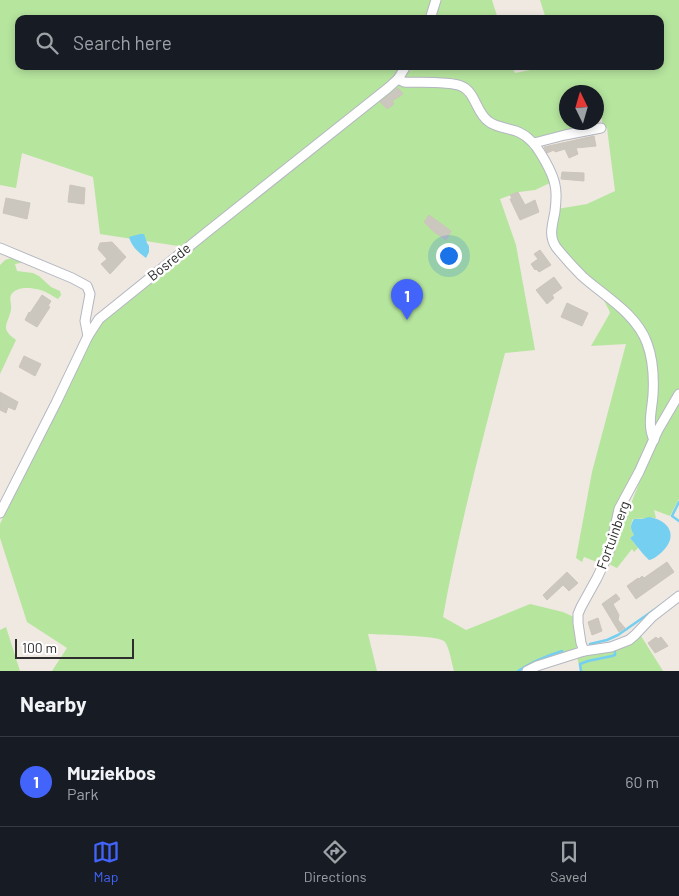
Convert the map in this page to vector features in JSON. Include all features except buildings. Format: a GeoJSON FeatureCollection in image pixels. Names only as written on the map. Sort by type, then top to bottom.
{"type":"FeatureCollection","features":[{"type":"Feature","properties":{"kind":"street"},"geometry":{"type":"LineString","coordinates":[[431,15],[436,0]]}},
{"type":"Feature","properties":{"kind":"street","name":"Bosrede"},"geometry":{"type":"LineString","coordinates":[[0,514],[88,336],[99,319],[398,79],[404,70]]}},
{"type":"Feature","properties":{"kind":"street"},"geometry":{"type":"LineString","coordinates":[[398,79],[404,82],[452,84],[463,87],[468,91],[483,116],[489,122],[526,136],[534,143],[550,171],[555,186],[555,211],[551,233],[555,246],[581,275],[609,297],[632,319],[641,329],[647,343],[653,373],[650,430],[654,440]]}},
{"type":"Feature","properties":{"kind":"street"},"geometry":{"type":"LineString","coordinates":[[534,143],[591,130]]}},
{"type":"Feature","properties":{"kind":"street"},"geometry":{"type":"LineString","coordinates":[[0,248],[87,286],[90,294],[85,321],[88,336]]}},
{"type":"Feature","properties":{"kind":"street","name":"Fortuinberg"},"geometry":{"type":"LineString","coordinates":[[584,651],[578,623],[580,607],[607,557],[619,509],[679,394]]}},
{"type":"Feature","properties":{"kind":"street"},"geometry":{"type":"LineString","coordinates":[[527,671],[584,651],[610,647],[629,640],[652,617],[679,596]]}},
{"type":"Feature","properties":{"kind":"green space"},"geometry":{"type":"Polygon","coordinates":[[[0,0],[492,0],[497,15],[15,15],[15,70],[514,70],[515,73],[530,70],[664,70],[664,15],[545,15],[540,0],[679,0],[679,391],[650,446],[627,503],[631,504],[653,446],[679,398],[679,499],[670,516],[654,510],[656,518],[633,519],[631,527],[634,535],[630,538],[638,548],[634,552],[632,549],[617,568],[603,561],[602,564],[584,557],[582,562],[576,558],[592,472],[626,344],[591,346],[610,313],[601,295],[631,321],[644,339],[651,363],[652,378],[648,420],[652,420],[654,362],[651,347],[642,327],[606,291],[597,286],[576,268],[562,251],[554,237],[557,209],[587,204],[615,191],[607,128],[604,128],[604,85],[559,85],[559,130],[583,130],[535,141],[518,130],[491,119],[488,123],[511,130],[525,139],[546,166],[552,182],[535,190],[519,192],[500,199],[516,245],[535,350],[505,353],[479,452],[443,617],[466,630],[530,604],[563,612],[576,618],[578,641],[576,649],[573,652],[530,665],[521,671],[454,671],[449,650],[444,641],[420,636],[368,634],[377,671],[52,671],[67,648],[27,622],[0,538],[0,524],[34,450],[96,328],[191,248],[100,234],[93,177],[22,153],[16,188],[0,185],[0,0]]]}},
{"type":"Feature","properties":{"kind":"green space"},"geometry":{"type":"Polygon","coordinates":[[[17,256],[25,262],[15,264],[17,271],[33,273],[39,276],[51,287],[60,291],[61,295],[58,299],[42,290],[30,288],[22,288],[13,292],[10,297],[11,310],[6,329],[16,340],[0,374],[0,265],[5,260],[17,256]]]}},
{"type":"Feature","properties":{"kind":"green space"},"geometry":{"type":"Polygon","coordinates":[[[6,627],[20,671],[0,671],[0,630],[6,627]]]}},
{"type":"Feature","properties":{"kind":"green space"},"geometry":{"type":"Polygon","coordinates":[[[641,636],[663,671],[580,671],[577,656],[594,654],[626,645],[641,636]]]}},
{"type":"Feature","properties":{"kind":"water"},"geometry":{"type":"Polygon","coordinates":[[[144,234],[149,246],[146,258],[136,249],[129,237],[144,234]]]}},
{"type":"Feature","properties":{"kind":"water"},"geometry":{"type":"Polygon","coordinates":[[[649,517],[662,521],[671,535],[667,546],[662,552],[649,560],[630,538],[634,535],[631,527],[634,519],[649,517]]]}},
{"type":"Feature","properties":{"kind":"waterway"},"geometry":{"type":"LineString","coordinates":[[679,502],[672,516],[679,521]]}},
{"type":"Feature","properties":{"kind":"waterway"},"geometry":{"type":"LineString","coordinates":[[590,644],[618,635],[664,603]]}},
{"type":"Feature","properties":{"kind":"waterway"},"geometry":{"type":"LineString","coordinates":[[518,671],[562,651]]}},
{"type":"Feature","properties":{"kind":"waterway"},"geometry":{"type":"LineString","coordinates":[[581,671],[580,664],[615,655],[615,652]]}},
{"type":"Feature","properties":{"kind":"place","name":"Muziekbos"},"geometry":{"type":"Point","coordinates":[407,320]}}]}
